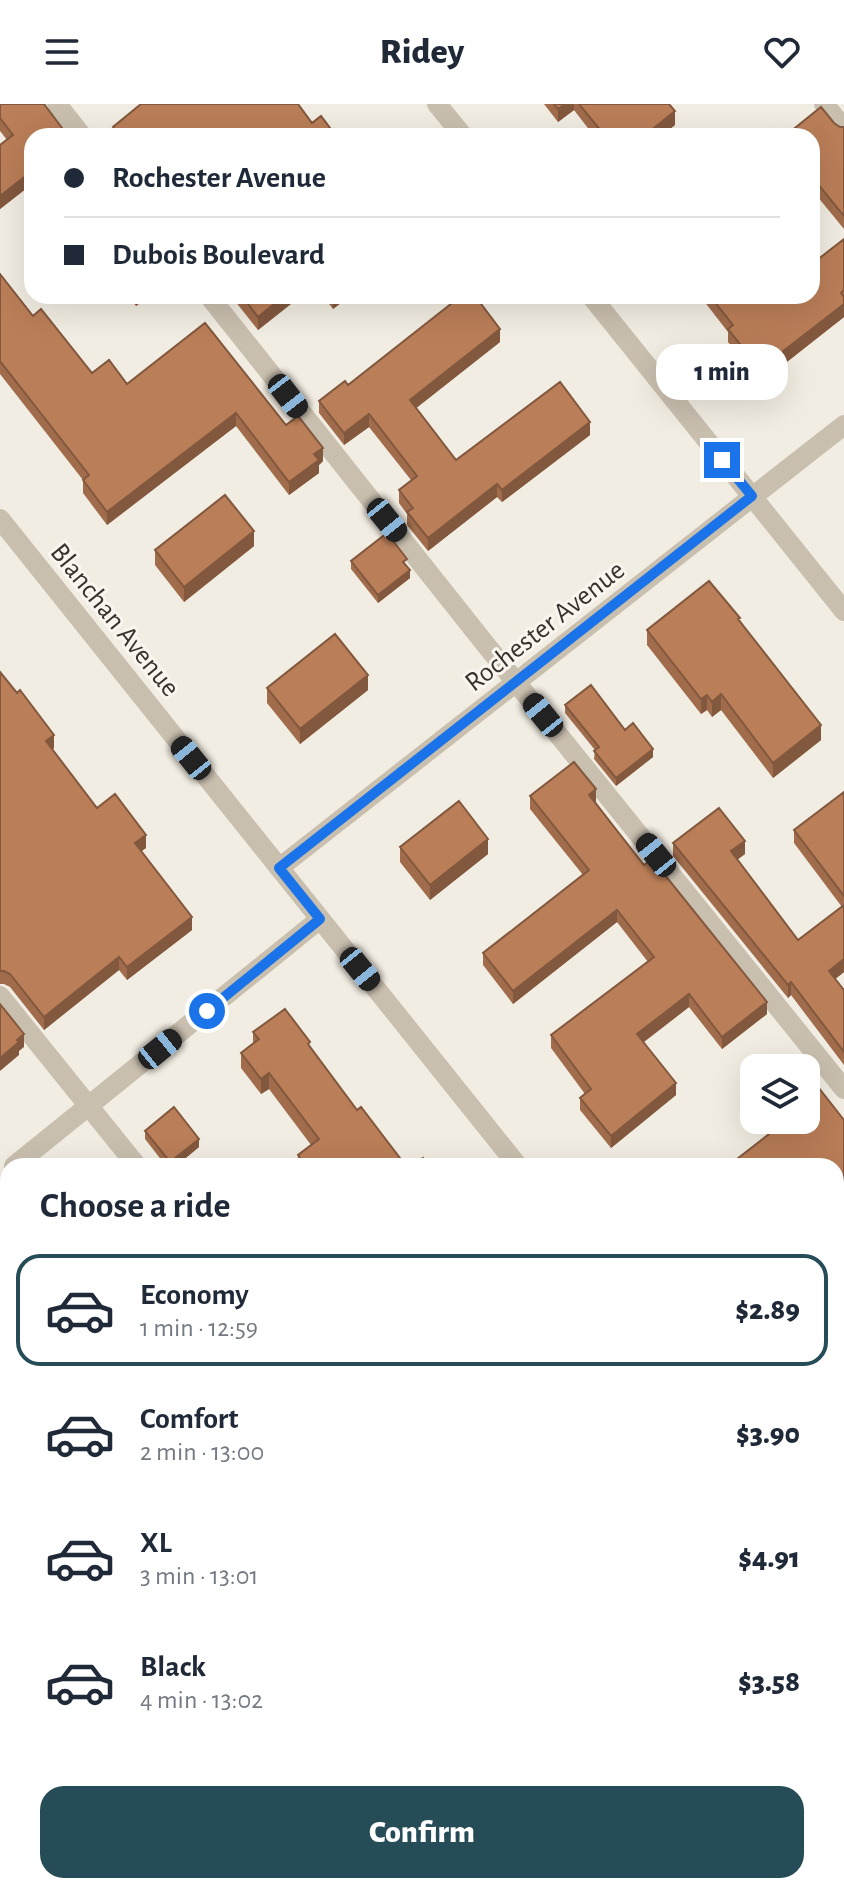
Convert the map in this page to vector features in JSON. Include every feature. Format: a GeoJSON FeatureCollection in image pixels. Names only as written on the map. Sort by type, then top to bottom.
{"type":"FeatureCollection","features":[{"type":"Feature","properties":{"kind":"street"},"geometry":{"type":"LineString","coordinates":[[57,104],[76,128]]}},
{"type":"Feature","properties":{"kind":"street"},"geometry":{"type":"LineString","coordinates":[[437,104],[456,128]]}},
{"type":"Feature","properties":{"kind":"street"},"geometry":{"type":"LineString","coordinates":[[824,104],[844,128]]}},
{"type":"Feature","properties":{"kind":"street"},"geometry":{"type":"LineString","coordinates":[[215,304],[844,1089]]}},
{"type":"Feature","properties":{"kind":"street"},"geometry":{"type":"LineString","coordinates":[[597,304],[844,611]]}},
{"type":"Feature","properties":{"kind":"street","name":"Rochester Avenue"},"geometry":{"type":"LineString","coordinates":[[279,868],[844,425]]}},
{"type":"Feature","properties":{"kind":"street","name":"Blanchan Avenue"},"geometry":{"type":"LineString","coordinates":[[0,519],[512,1158]]}},
{"type":"Feature","properties":{"kind":"street"},"geometry":{"type":"LineString","coordinates":[[24,1158],[320,919]]}},
{"type":"Feature","properties":{"kind":"street"},"geometry":{"type":"LineString","coordinates":[[0,996],[131,1158]]}},
{"type":"Feature","properties":{"kind":"building"},"geometry":{"type":"Polygon","coordinates":[[[0,104],[44,104],[62,128],[24,128],[24,177],[0,196],[0,145],[13,135],[0,118],[0,104]]]}},
{"type":"Feature","properties":{"kind":"building"},"geometry":{"type":"Polygon","coordinates":[[[141,104],[298,104],[312,123],[321,116],[330,128],[114,128],[141,104]]]}},
{"type":"Feature","properties":{"kind":"building"},"geometry":{"type":"Polygon","coordinates":[[[579,104],[669,104],[675,111],[654,128],[598,128],[579,104]]]}},
{"type":"Feature","properties":{"kind":"building"},"geometry":{"type":"Polygon","coordinates":[[[821,107],[834,123],[844,127],[844,216],[820,187],[820,128],[795,128],[821,107]]]}},
{"type":"Feature","properties":{"kind":"building"},"geometry":{"type":"Polygon","coordinates":[[[844,239],[844,290],[841,293],[844,304],[760,369],[728,329],[733,325],[716,304],[820,304],[820,258],[844,239]]]}},
{"type":"Feature","properties":{"kind":"building"},"geometry":{"type":"Polygon","coordinates":[[[0,274],[33,316],[41,309],[92,373],[109,360],[127,384],[205,323],[286,425],[298,416],[323,448],[314,454],[319,460],[289,482],[236,413],[107,512],[83,480],[89,475],[0,361],[0,274]]]}},
{"type":"Feature","properties":{"kind":"building"},"geometry":{"type":"Polygon","coordinates":[[[248,304],[274,304],[258,317],[248,304]]]}},
{"type":"Feature","properties":{"kind":"building"},"geometry":{"type":"Polygon","coordinates":[[[451,304],[481,304],[500,329],[410,400],[456,460],[560,382],[590,422],[502,490],[497,484],[428,538],[407,512],[413,508],[399,490],[417,476],[369,414],[344,433],[319,401],[345,381],[348,385],[451,304]]]}},
{"type":"Feature","properties":{"kind":"building"},"geometry":{"type":"Polygon","coordinates":[[[225,495],[254,531],[184,587],[155,550],[225,495]]]}},
{"type":"Feature","properties":{"kind":"building"},"geometry":{"type":"Polygon","coordinates":[[[387,533],[407,559],[403,562],[410,570],[378,595],[351,561],[387,533]]]}},
{"type":"Feature","properties":{"kind":"building"},"geometry":{"type":"Polygon","coordinates":[[[709,581],[821,725],[773,763],[721,694],[712,702],[707,695],[701,699],[647,630],[709,581]]]}},
{"type":"Feature","properties":{"kind":"building"},"geometry":{"type":"Polygon","coordinates":[[[335,634],[368,675],[300,729],[267,688],[335,634]]]}},
{"type":"Feature","properties":{"kind":"building"},"geometry":{"type":"Polygon","coordinates":[[[0,672],[17,693],[20,690],[54,735],[46,741],[97,808],[115,794],[146,835],[135,843],[192,917],[127,967],[119,957],[44,1017],[10,974],[0,971],[0,672]]]}},
{"type":"Feature","properties":{"kind":"building"},"geometry":{"type":"Polygon","coordinates":[[[591,685],[625,730],[633,723],[653,749],[616,778],[594,751],[599,747],[565,705],[591,685]]]}},
{"type":"Feature","properties":{"kind":"building"},"geometry":{"type":"Polygon","coordinates":[[[574,762],[596,789],[589,795],[644,865],[652,859],[767,1002],[722,1037],[689,994],[637,1034],[676,1083],[611,1136],[580,1098],[591,1089],[551,1035],[654,957],[617,910],[513,991],[483,953],[589,870],[530,796],[574,762]]]}},
{"type":"Feature","properties":{"kind":"building"},"geometry":{"type":"Polygon","coordinates":[[[844,792],[844,896],[794,830],[844,792]]]}},
{"type":"Feature","properties":{"kind":"building"},"geometry":{"type":"Polygon","coordinates":[[[459,801],[488,839],[430,885],[400,847],[459,801]]]}},
{"type":"Feature","properties":{"kind":"building"},"geometry":{"type":"Polygon","coordinates":[[[719,808],[745,841],[731,851],[798,940],[844,905],[844,959],[829,971],[844,990],[844,1052],[791,982],[788,985],[673,843],[719,808]]]}},
{"type":"Feature","properties":{"kind":"building"},"geometry":{"type":"Polygon","coordinates":[[[0,1004],[24,1034],[0,1058],[0,1004]]]}},
{"type":"Feature","properties":{"kind":"building"},"geometry":{"type":"Polygon","coordinates":[[[285,1009],[357,1110],[361,1107],[400,1158],[300,1158],[298,1155],[319,1139],[269,1073],[261,1079],[241,1053],[259,1039],[253,1032],[285,1009]]]}},
{"type":"Feature","properties":{"kind":"building"},"geometry":{"type":"Polygon","coordinates":[[[820,1089],[844,1120],[844,1158],[738,1158],[769,1134],[820,1134],[820,1089]]]}},
{"type":"Feature","properties":{"kind":"building"},"geometry":{"type":"Polygon","coordinates":[[[174,1107],[199,1139],[175,1158],[167,1158],[145,1131],[174,1107]]]}},
{"type":"Feature","properties":{"kind":"route"},"geometry":{"type":"LineString","coordinates":[[207,1011],[320,919],[279,868],[752,496],[722,460]]}}]}
